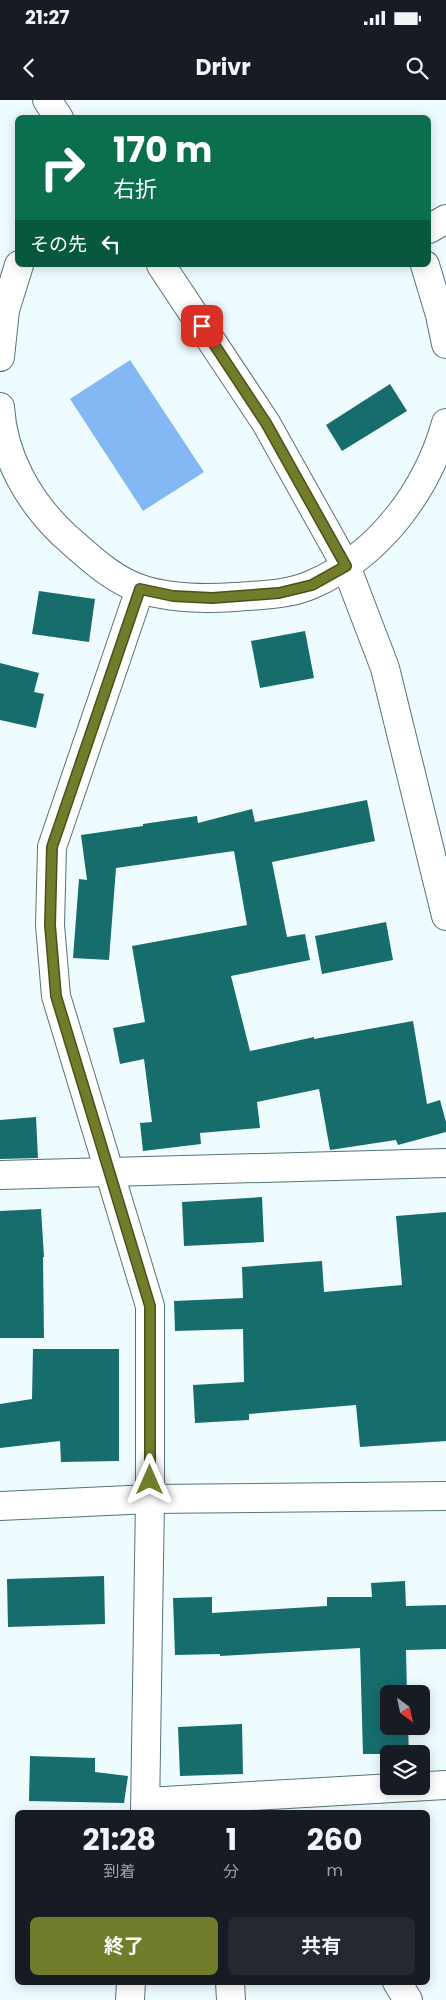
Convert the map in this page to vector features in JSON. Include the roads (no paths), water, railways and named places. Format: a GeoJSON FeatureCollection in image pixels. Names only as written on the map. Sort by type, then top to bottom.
{"type":"FeatureCollection","features":[{"type":"Feature","properties":{"kind":"street"},"geometry":{"type":"LineString","coordinates":[[47,100],[57,115]]}},
{"type":"Feature","properties":{"kind":"street"},"geometry":{"type":"LineString","coordinates":[[431,228],[446,219]]}},
{"type":"Feature","properties":{"kind":"street"},"geometry":{"type":"LineString","coordinates":[[0,357],[5,310],[19,267]]}},
{"type":"Feature","properties":{"kind":"street"},"geometry":{"type":"LineString","coordinates":[[162,267],[266,423],[346,566],[384,668],[446,916]]}},
{"type":"Feature","properties":{"kind":"street"},"geometry":{"type":"LineString","coordinates":[[426,267],[440,315],[446,344]]}},
{"type":"Feature","properties":{"kind":"street"},"geometry":{"type":"LineString","coordinates":[[0,406],[2,437],[21,480],[36,504],[51,522],[89,557],[115,576],[140,589],[173,596],[212,598],[279,593],[312,585],[346,566],[380,539],[406,508],[441,442],[446,423]]}},
{"type":"Feature","properties":{"kind":"street"},"geometry":{"type":"LineString","coordinates":[[140,589],[52,847],[50,925],[56,996],[150,1306],[150,1499],[145,1807],[228,1805],[446,1785]]}},
{"type":"Feature","properties":{"kind":"street"},"geometry":{"type":"LineString","coordinates":[[0,1175],[446,1163]]}},
{"type":"Feature","properties":{"kind":"street"},"geometry":{"type":"LineString","coordinates":[[0,1506],[150,1499],[446,1496]]}},
{"type":"Feature","properties":{"kind":"street"},"geometry":{"type":"LineString","coordinates":[[130,2000],[131,1985]]}},
{"type":"Feature","properties":{"kind":"street"},"geometry":{"type":"LineString","coordinates":[[230,1985],[231,2000]]}},
{"type":"Feature","properties":{"kind":"street"},"geometry":{"type":"LineString","coordinates":[[400,1985],[408,2000]]}},
{"type":"Feature","properties":{"kind":"water"},"geometry":{"type":"Polygon","coordinates":[[[130,360],[204,472],[143,511],[70,399],[130,360]]]}}]}
